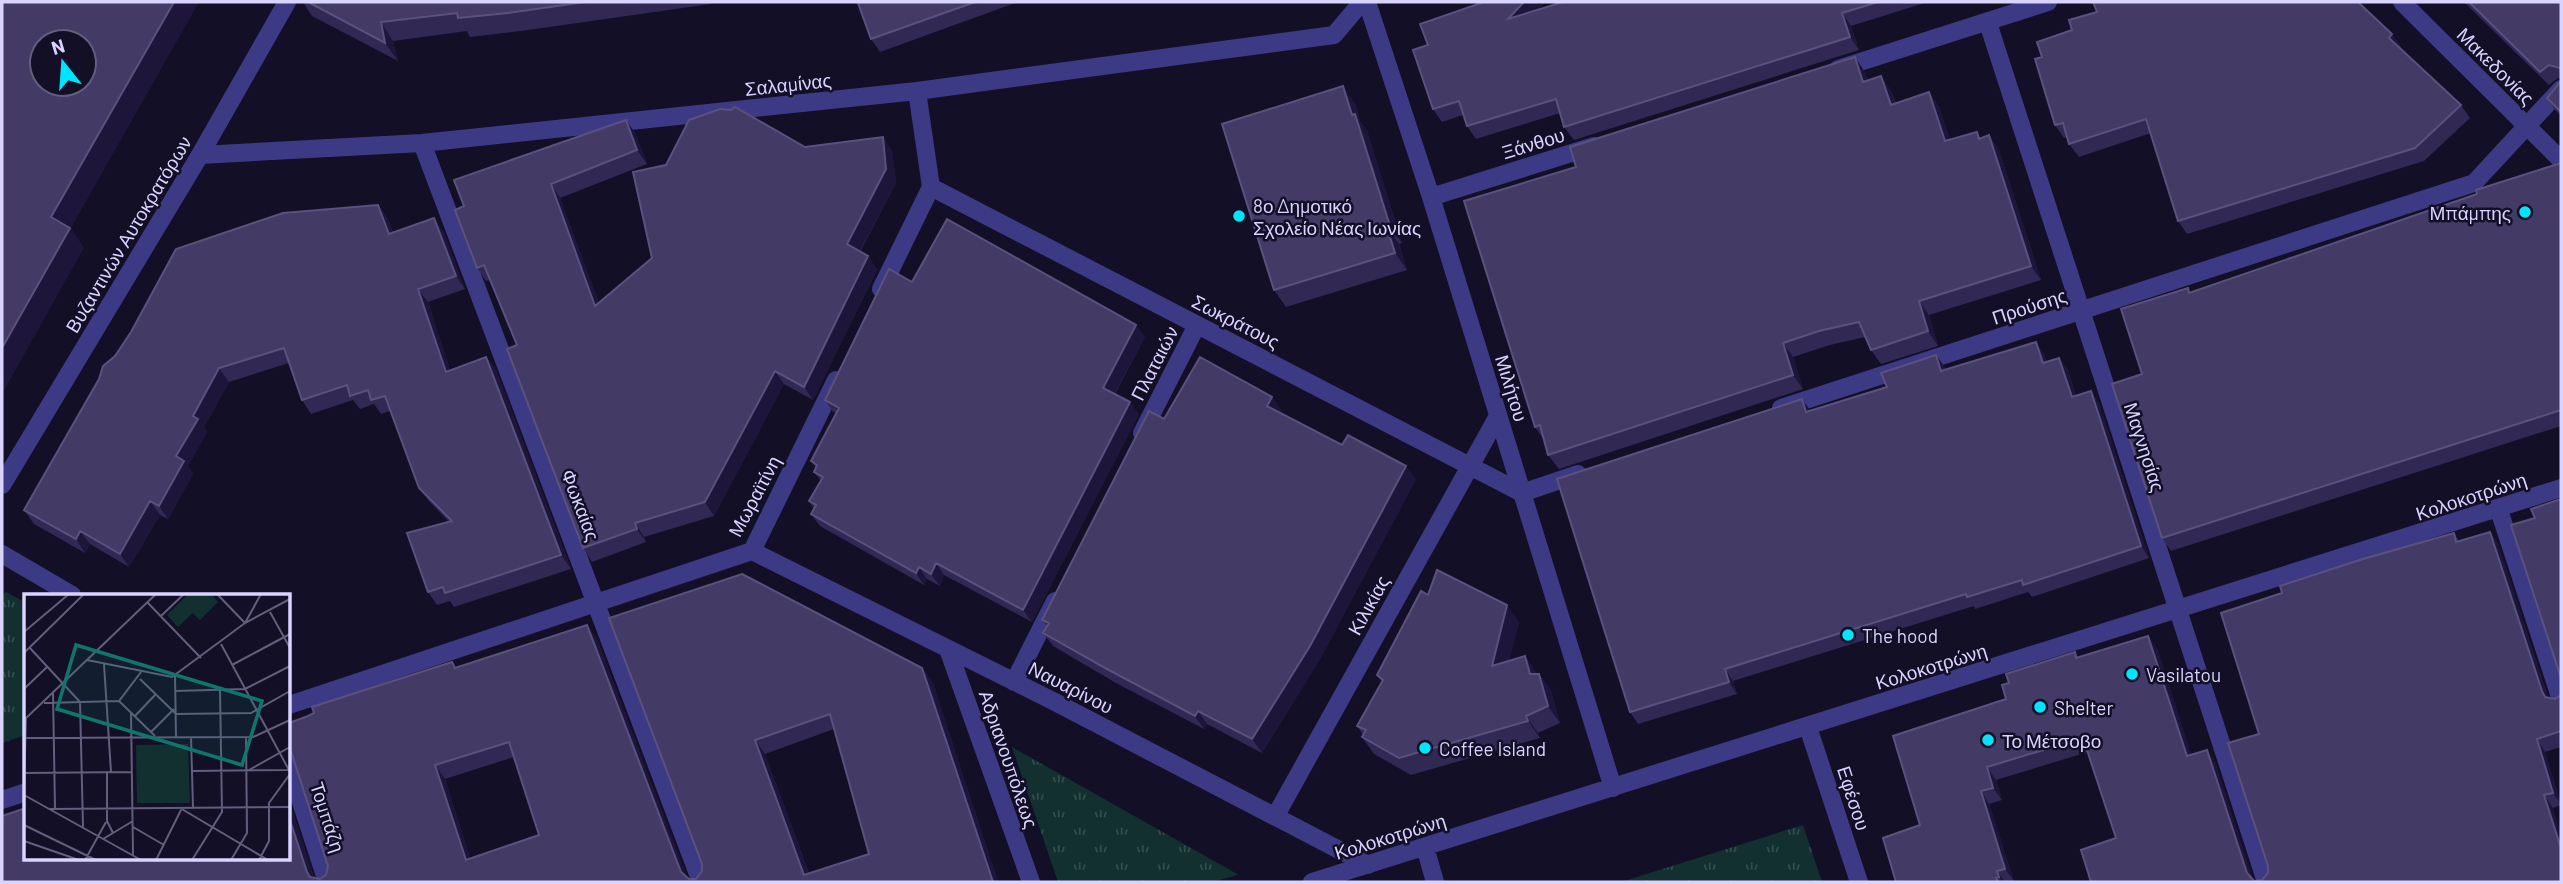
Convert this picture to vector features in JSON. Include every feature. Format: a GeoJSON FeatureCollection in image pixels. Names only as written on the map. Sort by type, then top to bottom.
{"type":"FeatureCollection","features":[{"type":"Feature","properties":{"kind":"street","name":"Βυζαντινών Αυτοκρατόρων"},"geometry":{"type":"LineString","coordinates":[[2,485],[201,155],[287,2]]}},
{"type":"Feature","properties":{"kind":"street","name":"Σαλαμίνας"},"geometry":{"type":"LineString","coordinates":[[201,155],[422,143],[917,91],[1334,35],[1365,2]]}},
{"type":"Feature","properties":{"kind":"street","name":"Μιλήτου"},"geometry":{"type":"LineString","coordinates":[[1365,2],[1431,197],[1613,788]]}},
{"type":"Feature","properties":{"kind":"street"},"geometry":{"type":"LineString","coordinates":[[1815,77],[2048,2]]}},
{"type":"Feature","properties":{"kind":"street","name":"Μακεδονίας"},"geometry":{"type":"LineString","coordinates":[[2402,2],[2561,160]]}},
{"type":"Feature","properties":{"kind":"street","name":"Μαγνησίας"},"geometry":{"type":"LineString","coordinates":[[1988,23],[2176,612],[2266,882]]}},
{"type":"Feature","properties":{"kind":"street","name":"Προύσης"},"geometry":{"type":"LineString","coordinates":[[1761,415],[2474,183],[2561,89]]}},
{"type":"Feature","properties":{"kind":"street"},"geometry":{"type":"LineString","coordinates":[[872,308],[931,187],[917,91]]}},
{"type":"Feature","properties":{"kind":"street","name":"Ξάνθου"},"geometry":{"type":"LineString","coordinates":[[1431,197],[1616,139]]}},
{"type":"Feature","properties":{"kind":"street","name":"Φωκαίας"},"geometry":{"type":"LineString","coordinates":[[422,143],[701,882]]}},
{"type":"Feature","properties":{"kind":"street","name":"Σωκράτους"},"geometry":{"type":"LineString","coordinates":[[931,187],[1522,493]]}},
{"type":"Feature","properties":{"kind":"street","name":"Πλαταιών"},"geometry":{"type":"LineString","coordinates":[[1133,449],[1197,325]]}},
{"type":"Feature","properties":{"kind":"street","name":"Μωραϊτίνη"},"geometry":{"type":"LineString","coordinates":[[290,705],[752,551],[842,369]]}},
{"type":"Feature","properties":{"kind":"street","name":"Κιλικίας"},"geometry":{"type":"LineString","coordinates":[[1276,815],[1498,416]]}},
{"type":"Feature","properties":{"kind":"street"},"geometry":{"type":"LineString","coordinates":[[1522,493],[1602,467]]}},
{"type":"Feature","properties":{"kind":"street","name":"Κολοκοτρώνη"},"geometry":{"type":"LineString","coordinates":[[1312,882],[2176,612],[2561,488]]}},
{"type":"Feature","properties":{"kind":"street"},"geometry":{"type":"LineString","coordinates":[[2499,510],[2561,700]]}},
{"type":"Feature","properties":{"kind":"street","name":"Ναυαρίνου"},"geometry":{"type":"LineString","coordinates":[[752,551],[1368,864]]}},
{"type":"Feature","properties":{"kind":"street"},"geometry":{"type":"LineString","coordinates":[[2,554],[70,594]]}},
{"type":"Feature","properties":{"kind":"street"},"geometry":{"type":"LineString","coordinates":[[1014,682],[1064,584]]}},
{"type":"Feature","properties":{"kind":"street","name":"Αδριανουπόλεως"},"geometry":{"type":"LineString","coordinates":[[948,649],[1031,882]]}},
{"type":"Feature","properties":{"kind":"street","name":"Εφέσου"},"geometry":{"type":"LineString","coordinates":[[1808,727],[1860,882]]}},
{"type":"Feature","properties":{"kind":"street","name":"Τομπάζη"},"geometry":{"type":"LineString","coordinates":[[290,768],[327,882]]}},
{"type":"Feature","properties":{"kind":"street"},"geometry":{"type":"LineString","coordinates":[[2,800],[24,793]]}},
{"type":"Feature","properties":{"kind":"street"},"geometry":{"type":"LineString","coordinates":[[1425,847],[1435,882]]}},
{"type":"Feature","properties":{"kind":"green space"},"geometry":{"type":"Polygon","coordinates":[[[6,592],[24,602],[24,736],[2,743],[2,595],[6,592]]]}},
{"type":"Feature","properties":{"kind":"green space"},"geometry":{"type":"Polygon","coordinates":[[[1012,747],[1237,875],[1212,882],[1058,882],[1012,747]]]}},
{"type":"Feature","properties":{"kind":"green space"},"geometry":{"type":"Polygon","coordinates":[[[1803,825],[1822,882],[1621,882],[1803,825]]]}},
{"type":"Feature","properties":{"kind":"building"},"geometry":{"type":"Polygon","coordinates":[[[2,2],[174,2],[51,217],[70,228],[2,348],[2,2]]]}},
{"type":"Feature","properties":{"kind":"building"},"geometry":{"type":"Polygon","coordinates":[[[308,2],[585,2],[458,18],[457,13],[381,22],[385,43],[308,2]]]}},
{"type":"Feature","properties":{"kind":"building"},"geometry":{"type":"Polygon","coordinates":[[[975,2],[871,39],[858,3],[975,2]]]}},
{"type":"Feature","properties":{"kind":"building"},"geometry":{"type":"Polygon","coordinates":[[[1484,2],[1524,2],[1508,19],[1563,2],[1878,2],[1842,13],[1850,37],[1564,127],[1556,99],[1467,126],[1459,101],[1433,109],[1413,50],[1428,45],[1420,24],[1484,2]]]}},
{"type":"Feature","properties":{"kind":"building"},"geometry":{"type":"Polygon","coordinates":[[[2093,2],[2358,2],[2392,34],[2389,38],[2461,105],[2415,148],[2178,221],[2146,119],[2069,144],[2063,123],[2055,125],[2035,59],[2042,57],[2037,42],[2072,30],[2069,20],[2097,12],[2093,2]]]}},
{"type":"Feature","properties":{"kind":"building"},"geometry":{"type":"Polygon","coordinates":[[[2469,2],[2561,2],[2561,73],[2560,68],[2549,65],[2540,72],[2469,2]]]}},
{"type":"Feature","properties":{"kind":"building"},"geometry":{"type":"Polygon","coordinates":[[[1855,57],[1863,82],[1881,76],[1891,105],[1929,92],[1945,141],[1977,132],[1979,139],[1989,135],[2031,266],[1919,301],[1928,331],[1871,350],[1859,322],[1819,331],[1783,343],[1793,375],[1548,455],[1540,425],[1535,427],[1464,201],[1576,167],[1570,147],[1855,57]]]}},
{"type":"Feature","properties":{"kind":"building"},"geometry":{"type":"Polygon","coordinates":[[[2561,81],[2561,112],[2547,98],[2561,81]]]}},
{"type":"Feature","properties":{"kind":"building"},"geometry":{"type":"Polygon","coordinates":[[[1343,86],[1352,115],[1355,114],[1390,226],[1387,227],[1395,253],[1274,290],[1222,124],[1343,86]]]}},
{"type":"Feature","properties":{"kind":"building"},"geometry":{"type":"Polygon","coordinates":[[[735,107],[805,147],[883,137],[886,169],[847,244],[868,256],[804,387],[775,371],[705,502],[635,523],[637,529],[583,548],[507,349],[517,345],[484,265],[477,268],[455,210],[464,206],[454,180],[626,120],[637,150],[551,184],[595,306],[652,258],[633,172],[666,165],[689,120],[720,109],[731,110],[735,107]]]}},
{"type":"Feature","properties":{"kind":"building"},"geometry":{"type":"Polygon","coordinates":[[[2561,163],[2561,410],[2162,538],[2112,384],[2142,374],[2121,309],[2188,288],[2189,293],[2477,194],[2476,190],[2561,163]]]}},
{"type":"Feature","properties":{"kind":"building"},"geometry":{"type":"Polygon","coordinates":[[[378,205],[389,234],[434,218],[456,276],[418,289],[446,372],[486,357],[561,555],[445,593],[443,587],[428,592],[407,533],[452,521],[419,488],[385,396],[371,400],[368,390],[350,396],[347,385],[302,400],[284,348],[219,368],[193,416],[198,419],[176,456],[184,461],[159,506],[150,501],[120,554],[80,531],[76,539],[24,510],[99,379],[103,366],[115,356],[131,332],[176,249],[283,213],[378,205]]]}},
{"type":"Feature","properties":{"kind":"building"},"geometry":{"type":"Polygon","coordinates":[[[947,219],[1136,325],[1103,388],[1130,402],[1023,610],[936,563],[931,574],[919,567],[916,573],[811,514],[816,505],[809,501],[823,477],[814,472],[817,465],[811,461],[839,408],[825,400],[889,269],[912,282],[947,219]]]}},
{"type":"Feature","properties":{"kind":"building"},"geometry":{"type":"Polygon","coordinates":[[[2036,342],[2043,363],[2059,358],[2072,397],[2091,391],[2141,546],[2023,585],[2022,580],[1967,597],[1966,594],[1725,669],[1729,682],[1630,712],[1557,479],[1802,399],[1806,412],[1887,387],[1881,373],[1936,355],[1941,371],[2036,342]]]}},
{"type":"Feature","properties":{"kind":"building"},"geometry":{"type":"Polygon","coordinates":[[[1200,357],[1272,397],[1267,406],[1342,445],[1348,435],[1406,466],[1310,646],[1252,739],[1198,711],[1195,716],[1043,633],[1049,623],[1042,620],[1149,411],[1164,419],[1200,357]]]}},
{"type":"Feature","properties":{"kind":"building"},"geometry":{"type":"Polygon","coordinates":[[[2561,499],[2561,678],[2511,525],[2535,518],[2531,509],[2561,499]]]}},
{"type":"Feature","properties":{"kind":"building"},"geometry":{"type":"Polygon","coordinates":[[[2490,532],[2542,691],[2545,697],[2555,699],[2561,695],[2561,731],[2537,739],[2553,793],[2544,795],[2561,848],[2561,882],[2091,882],[2081,850],[2116,838],[2083,738],[1987,767],[1993,788],[1981,791],[2005,869],[1997,871],[1998,882],[1896,882],[1883,838],[1920,825],[1893,736],[2006,699],[2002,685],[2009,683],[2006,674],[2075,652],[2076,658],[2148,636],[2187,756],[2207,750],[2247,873],[2254,881],[2262,880],[2268,873],[2268,866],[2228,743],[2259,734],[2221,613],[2282,593],[2280,586],[2363,559],[2454,533],[2456,542],[2490,532]]]}},
{"type":"Feature","properties":{"kind":"building"},"geometry":{"type":"Polygon","coordinates":[[[1437,570],[1507,605],[1492,666],[1525,656],[1530,674],[1539,674],[1548,706],[1526,716],[1528,721],[1399,758],[1362,737],[1366,730],[1357,726],[1383,680],[1377,675],[1421,591],[1428,595],[1437,570]]]}},
{"type":"Feature","properties":{"kind":"building"},"geometry":{"type":"Polygon","coordinates":[[[742,574],[922,668],[993,882],[2,882],[2,816],[24,809],[24,860],[290,860],[290,820],[307,872],[310,877],[320,879],[326,875],[328,866],[290,749],[290,723],[314,713],[312,707],[452,662],[455,668],[587,625],[681,872],[689,879],[696,879],[702,871],[702,864],[609,618],[742,574]],[[830,714],[755,740],[804,875],[869,854],[830,714]],[[509,742],[435,765],[466,860],[539,835],[509,742]]]}},
{"type":"Feature","properties":{"kind":"place","name":"Μπάμπης"},"geometry":{"type":"Point","coordinates":[2525,212]}},
{"type":"Feature","properties":{"kind":"place","name":"8ο Δημοτικό Σχολείο Νέας Ιωνίας"},"geometry":{"type":"Point","coordinates":[1239,216]}},
{"type":"Feature","properties":{"kind":"place","name":"The hood"},"geometry":{"type":"Point","coordinates":[1848,635]}},
{"type":"Feature","properties":{"kind":"place","name":"Vasilatou"},"geometry":{"type":"Point","coordinates":[2132,674]}},
{"type":"Feature","properties":{"kind":"place","name":"Shelter"},"geometry":{"type":"Point","coordinates":[2040,707]}},
{"type":"Feature","properties":{"kind":"place","name":"Το Μέτσοβο"},"geometry":{"type":"Point","coordinates":[1988,740]}},
{"type":"Feature","properties":{"kind":"place","name":"Coffee Island"},"geometry":{"type":"Point","coordinates":[1425,748]}}]}
